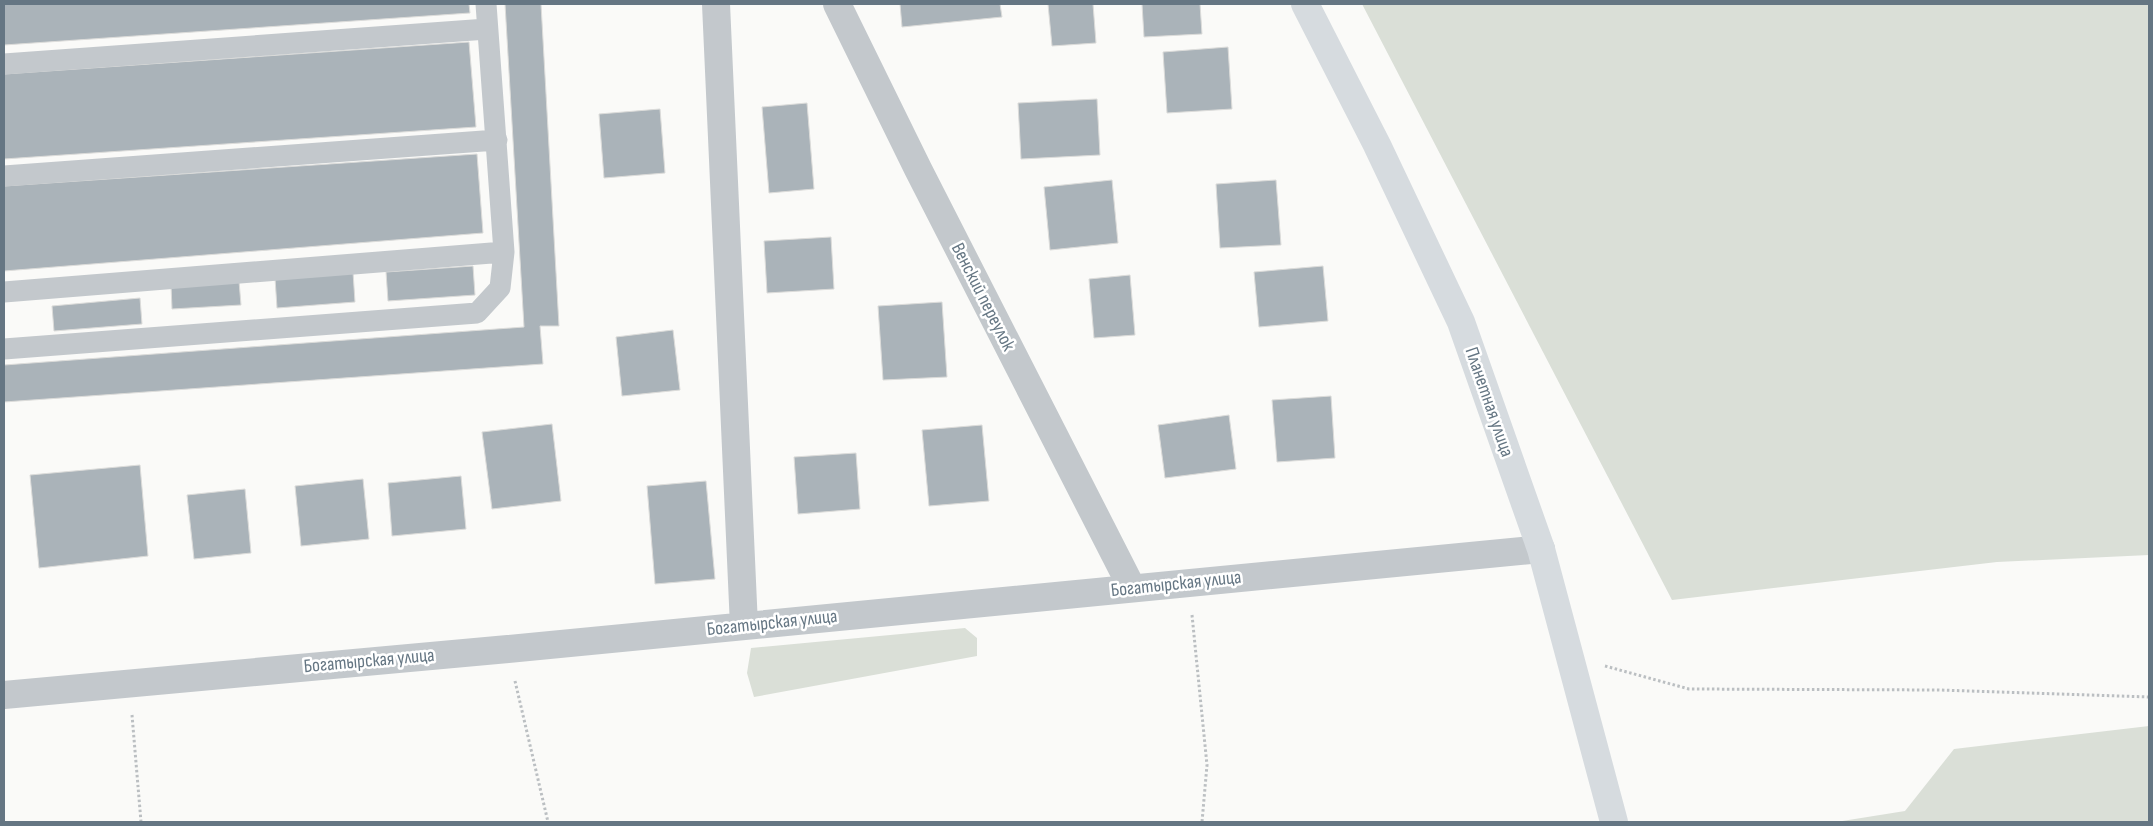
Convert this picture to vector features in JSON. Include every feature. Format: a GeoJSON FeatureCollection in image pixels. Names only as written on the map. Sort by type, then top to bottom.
{"type":"FeatureCollection","features":[{"type":"Feature","properties":{"kind":"main road","name":"Планетная улица"},"geometry":{"type":"LineString","coordinates":[[1305,4],[1377,145],[1461,322],[1541,549],[1614,822]]}},
{"type":"Feature","properties":{"kind":"street"},"geometry":{"type":"LineString","coordinates":[[716,4],[744,626]]}},
{"type":"Feature","properties":{"kind":"street","name":"Венский переулок"},"geometry":{"type":"LineString","coordinates":[[837,4],[918,169],[1132,588]]}},
{"type":"Feature","properties":{"kind":"street","name":"Богатырская улица"},"geometry":{"type":"LineString","coordinates":[[4,695],[1541,549]]}},
{"type":"Feature","properties":{"kind":"lane"},"geometry":{"type":"LineString","coordinates":[[4,349],[477,313],[500,288],[504,252],[486,4]]}},
{"type":"Feature","properties":{"kind":"lane"},"geometry":{"type":"LineString","coordinates":[[4,64],[487,29]]}},
{"type":"Feature","properties":{"kind":"lane"},"geometry":{"type":"LineString","coordinates":[[4,176],[497,140]]}},
{"type":"Feature","properties":{"kind":"lane"},"geometry":{"type":"LineString","coordinates":[[4,292],[504,252]]}},
{"type":"Feature","properties":{"kind":"path"},"geometry":{"type":"LineString","coordinates":[[1192,607],[1207,765],[1202,822]]}},
{"type":"Feature","properties":{"kind":"path"},"geometry":{"type":"LineString","coordinates":[[1569,656],[1689,689],[1920,690],[2149,696]]}},
{"type":"Feature","properties":{"kind":"path"},"geometry":{"type":"LineString","coordinates":[[514,678],[548,822]]}},
{"type":"Feature","properties":{"kind":"path"},"geometry":{"type":"LineString","coordinates":[[132,711],[141,822]]}},
{"type":"Feature","properties":{"kind":"shaded area"},"geometry":{"type":"Polygon","coordinates":[[[1362,4],[2149,4],[2149,555],[1997,562],[1672,600],[1362,4]]]}},
{"type":"Feature","properties":{"kind":"shaded area"},"geometry":{"type":"Polygon","coordinates":[[[965,628],[977,638],[977,656],[754,697],[747,673],[751,648],[965,628]]]}},
{"type":"Feature","properties":{"kind":"shaded area"},"geometry":{"type":"Polygon","coordinates":[[[2149,726],[2149,822],[1836,822],[1905,811],[1954,749],[2149,726]]]}},
{"type":"Feature","properties":{"kind":"building"},"geometry":{"type":"Polygon","coordinates":[[[4,4],[469,4],[470,13],[4,45],[4,4]]]}},
{"type":"Feature","properties":{"kind":"building"},"geometry":{"type":"Polygon","coordinates":[[[505,4],[541,4],[559,326],[540,326],[543,364],[4,402],[4,365],[524,327],[505,4]]]}},
{"type":"Feature","properties":{"kind":"building"},"geometry":{"type":"Polygon","coordinates":[[[900,4],[1000,4],[1002,17],[902,27],[900,4]]]}},
{"type":"Feature","properties":{"kind":"building"},"geometry":{"type":"Polygon","coordinates":[[[1048,4],[1093,4],[1096,43],[1052,46],[1048,4]]]}},
{"type":"Feature","properties":{"kind":"building"},"geometry":{"type":"Polygon","coordinates":[[[1142,4],[1200,4],[1202,34],[1144,37],[1142,4]]]}},
{"type":"Feature","properties":{"kind":"building"},"geometry":{"type":"Polygon","coordinates":[[[469,42],[476,127],[4,159],[4,74],[469,42]]]}},
{"type":"Feature","properties":{"kind":"building"},"geometry":{"type":"Polygon","coordinates":[[[1228,47],[1232,109],[1167,113],[1163,52],[1228,47]]]}},
{"type":"Feature","properties":{"kind":"building"},"geometry":{"type":"Polygon","coordinates":[[[1097,99],[1100,155],[1021,159],[1018,103],[1097,99]]]}},
{"type":"Feature","properties":{"kind":"building"},"geometry":{"type":"Polygon","coordinates":[[[807,103],[814,189],[769,193],[762,107],[807,103]]]}},
{"type":"Feature","properties":{"kind":"building"},"geometry":{"type":"Polygon","coordinates":[[[660,109],[665,173],[604,178],[599,114],[660,109]]]}},
{"type":"Feature","properties":{"kind":"building"},"geometry":{"type":"Polygon","coordinates":[[[477,154],[483,233],[4,271],[4,186],[477,154]]]}},
{"type":"Feature","properties":{"kind":"building"},"geometry":{"type":"Polygon","coordinates":[[[1112,180],[1118,243],[1050,250],[1044,187],[1112,180]]]}},
{"type":"Feature","properties":{"kind":"building"},"geometry":{"type":"Polygon","coordinates":[[[1276,180],[1281,245],[1220,248],[1216,184],[1276,180]]]}},
{"type":"Feature","properties":{"kind":"building"},"geometry":{"type":"Polygon","coordinates":[[[831,237],[834,289],[767,293],[764,241],[831,237]]]}},
{"type":"Feature","properties":{"kind":"building"},"geometry":{"type":"Polygon","coordinates":[[[473,266],[475,295],[388,301],[386,272],[473,266]]]}},
{"type":"Feature","properties":{"kind":"building"},"geometry":{"type":"Polygon","coordinates":[[[1323,266],[1328,321],[1259,327],[1254,272],[1323,266]]]}},
{"type":"Feature","properties":{"kind":"building"},"geometry":{"type":"Polygon","coordinates":[[[353,272],[355,302],[277,308],[275,278],[353,272]]]}},
{"type":"Feature","properties":{"kind":"building"},"geometry":{"type":"Polygon","coordinates":[[[1130,275],[1135,335],[1094,338],[1089,279],[1130,275]]]}},
{"type":"Feature","properties":{"kind":"building"},"geometry":{"type":"Polygon","coordinates":[[[239,281],[241,305],[172,309],[171,285],[239,281]]]}},
{"type":"Feature","properties":{"kind":"building"},"geometry":{"type":"Polygon","coordinates":[[[140,298],[142,324],[54,331],[52,306],[140,298]]]}},
{"type":"Feature","properties":{"kind":"building"},"geometry":{"type":"Polygon","coordinates":[[[942,302],[947,377],[883,380],[878,306],[942,302]]]}},
{"type":"Feature","properties":{"kind":"building"},"geometry":{"type":"Polygon","coordinates":[[[673,330],[680,390],[622,396],[616,337],[673,330]]]}},
{"type":"Feature","properties":{"kind":"building"},"geometry":{"type":"Polygon","coordinates":[[[1331,396],[1335,458],[1277,462],[1272,400],[1331,396]]]}},
{"type":"Feature","properties":{"kind":"building"},"geometry":{"type":"Polygon","coordinates":[[[1229,415],[1236,469],[1165,478],[1158,425],[1229,415]]]}},
{"type":"Feature","properties":{"kind":"building"},"geometry":{"type":"Polygon","coordinates":[[[552,424],[561,501],[492,509],[482,432],[552,424]]]}},
{"type":"Feature","properties":{"kind":"building"},"geometry":{"type":"Polygon","coordinates":[[[982,425],[989,501],[929,506],[922,430],[982,425]]]}},
{"type":"Feature","properties":{"kind":"building"},"geometry":{"type":"Polygon","coordinates":[[[856,453],[860,509],[798,514],[794,457],[856,453]]]}},
{"type":"Feature","properties":{"kind":"building"},"geometry":{"type":"Polygon","coordinates":[[[140,465],[148,556],[39,568],[30,475],[140,465]]]}},
{"type":"Feature","properties":{"kind":"building"},"geometry":{"type":"Polygon","coordinates":[[[461,476],[466,529],[392,536],[388,483],[461,476]]]}},
{"type":"Feature","properties":{"kind":"building"},"geometry":{"type":"Polygon","coordinates":[[[363,479],[369,539],[301,546],[295,486],[363,479]]]}},
{"type":"Feature","properties":{"kind":"building"},"geometry":{"type":"Polygon","coordinates":[[[706,481],[715,579],[655,584],[647,486],[706,481]]]}},
{"type":"Feature","properties":{"kind":"building"},"geometry":{"type":"Polygon","coordinates":[[[245,489],[251,553],[194,559],[187,495],[245,489]]]}}]}
